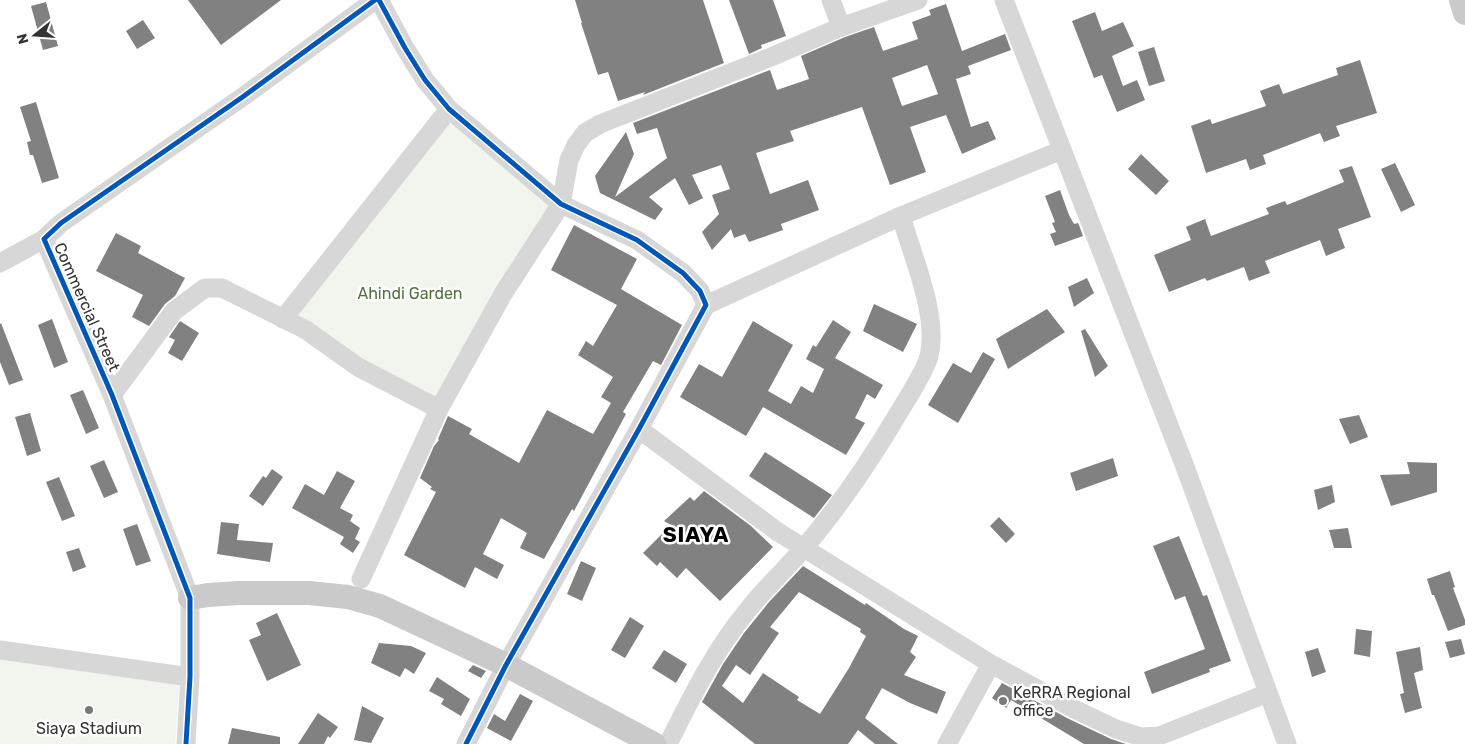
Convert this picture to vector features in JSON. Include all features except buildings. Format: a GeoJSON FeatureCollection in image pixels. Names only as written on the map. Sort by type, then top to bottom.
{"type":"FeatureCollection","features":[{"type":"Feature","properties":{"kind":"main road"},"geometry":{"type":"LineString","coordinates":[[1461,0],[1465,13]]}},
{"type":"Feature","properties":{"kind":"main road"},"geometry":{"type":"LineString","coordinates":[[190,598],[208,595],[309,593],[348,597],[380,606],[506,665],[647,742]]}},
{"type":"Feature","properties":{"kind":"street"},"geometry":{"type":"LineString","coordinates":[[377,0],[404,48],[425,80],[449,109],[561,204],[637,240],[683,273],[700,291],[706,305]]}},
{"type":"Feature","properties":{"kind":"street","name":"Commercial Street"},"geometry":{"type":"LineString","coordinates":[[190,598],[112,396],[44,239],[61,223],[244,96],[377,0]]}},
{"type":"Feature","properties":{"kind":"street"},"geometry":{"type":"LineString","coordinates":[[831,0],[841,27]]}},
{"type":"Feature","properties":{"kind":"street"},"geometry":{"type":"LineString","coordinates":[[360,579],[438,409],[503,294],[561,204],[569,160],[576,145],[585,133],[600,124],[771,57],[841,27],[918,0]]}},
{"type":"Feature","properties":{"kind":"street"},"geometry":{"type":"LineString","coordinates":[[1004,0],[1184,464],[1287,744]]}},
{"type":"Feature","properties":{"kind":"street"},"geometry":{"type":"LineString","coordinates":[[283,320],[449,109]]}},
{"type":"Feature","properties":{"kind":"street"},"geometry":{"type":"LineString","coordinates":[[466,744],[506,665],[639,429],[706,305],[901,216],[1062,150]]}},
{"type":"Feature","properties":{"kind":"street"},"geometry":{"type":"LineString","coordinates":[[668,744],[697,686],[722,645],[747,610],[804,548],[852,487],[916,384],[929,356],[931,328],[926,297],[901,216]]}},
{"type":"Feature","properties":{"kind":"street"},"geometry":{"type":"LineString","coordinates":[[0,263],[44,239]]}},
{"type":"Feature","properties":{"kind":"street"},"geometry":{"type":"LineString","coordinates":[[112,396],[174,312],[205,288],[222,288],[306,330],[358,366],[438,409]]}},
{"type":"Feature","properties":{"kind":"street"},"geometry":{"type":"LineString","coordinates":[[639,429],[748,510],[804,548],[991,664],[1074,709],[1116,729],[1141,737],[1160,736],[1268,693]]}},
{"type":"Feature","properties":{"kind":"street"},"geometry":{"type":"LineString","coordinates":[[186,744],[190,677],[190,598]]}},
{"type":"Feature","properties":{"kind":"street"},"geometry":{"type":"LineString","coordinates":[[0,650],[190,677]]}},
{"type":"Feature","properties":{"kind":"street"},"geometry":{"type":"LineString","coordinates":[[947,744],[991,664]]}},
{"type":"Feature","properties":{"kind":"green space","name":"Ahindi Garden"},"geometry":{"type":"Polygon","coordinates":[[[442,117],[561,204],[439,409],[283,319],[442,117]]]}},
{"type":"Feature","properties":{"kind":"green space","name":"Siaya Stadium"},"geometry":{"type":"Polygon","coordinates":[[[0,654],[180,676],[175,744],[0,744],[0,654]]]}},
{"type":"Feature","properties":{"kind":"cycle path"},"geometry":{"type":"LineString","coordinates":[[186,744],[190,677],[190,598],[112,395],[44,239],[61,223],[244,96],[375,0]]}},
{"type":"Feature","properties":{"kind":"cycle path"},"geometry":{"type":"LineString","coordinates":[[379,0],[425,80],[449,109],[561,204],[637,240],[683,273],[700,291],[706,305],[639,429],[506,665],[466,744]]}},
{"type":"Feature","properties":{"kind":"place","name":"KeRRA Regional office"},"geometry":{"type":"Point","coordinates":[1003,701]}},
{"type":"Feature","properties":{"kind":"place","name":"Siaya Stadium"},"geometry":{"type":"Point","coordinates":[89,710]}},
{"type":"Feature","properties":{"kind":"district","name":"SIAYA"},"geometry":{"type":"Point","coordinates":[696,534]}}]}
